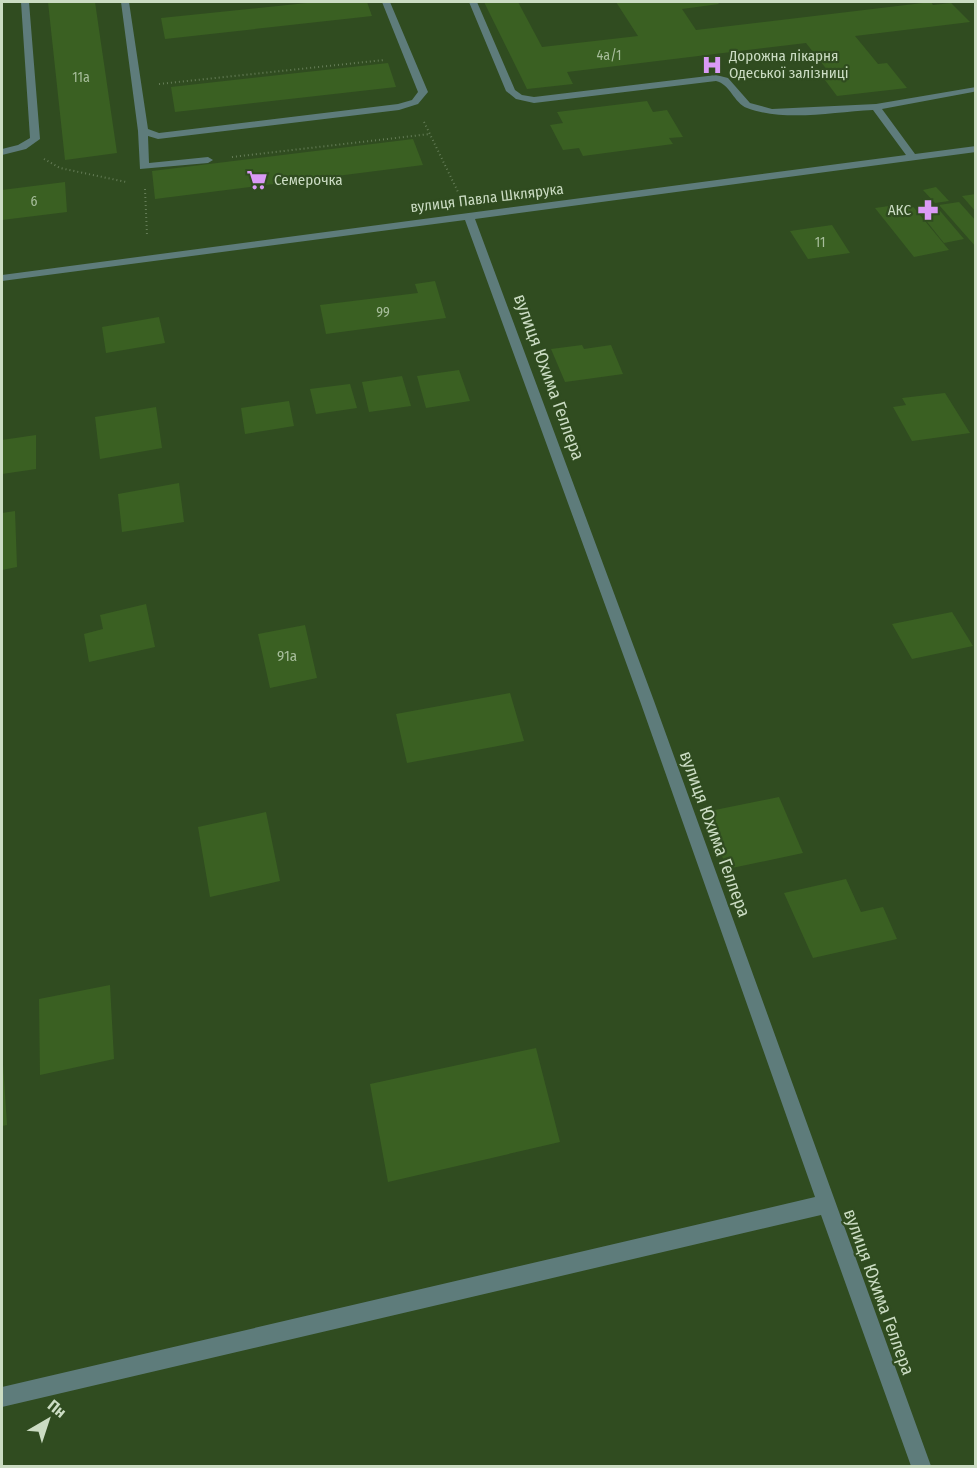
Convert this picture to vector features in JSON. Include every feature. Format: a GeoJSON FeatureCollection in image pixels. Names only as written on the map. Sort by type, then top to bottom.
{"type":"FeatureCollection","features":[{"type":"Feature","properties":{"kind":"street"},"geometry":{"type":"LineString","coordinates":[[2,152],[22,147],[35,140],[25,2]]}},
{"type":"Feature","properties":{"kind":"street"},"geometry":{"type":"LineString","coordinates":[[125,2],[143,131],[144,167],[208,160]]}},
{"type":"Feature","properties":{"kind":"street"},"geometry":{"type":"LineString","coordinates":[[143,131],[158,136],[399,107],[415,102],[423,92],[386,2]]}},
{"type":"Feature","properties":{"kind":"street"},"geometry":{"type":"LineString","coordinates":[[473,2],[511,91],[519,97],[534,100],[716,78],[725,80],[747,105],[758,110],[772,112],[876,107],[973,89]]}},
{"type":"Feature","properties":{"kind":"street"},"geometry":{"type":"LineString","coordinates":[[876,107],[912,157]]}},
{"type":"Feature","properties":{"kind":"street","name":"вулиця Павла Шклярука"},"geometry":{"type":"LineString","coordinates":[[2,278],[975,149]]}},
{"type":"Feature","properties":{"kind":"street","name":"вулиця Юхима Геллера"},"geometry":{"type":"LineString","coordinates":[[470,216],[921,1467]]}},
{"type":"Feature","properties":{"kind":"street"},"geometry":{"type":"LineString","coordinates":[[2,1397],[827,1204]]}},
{"type":"Feature","properties":{"kind":"path"},"geometry":{"type":"LineString","coordinates":[[136,87],[409,57]]}},
{"type":"Feature","properties":{"kind":"path"},"geometry":{"type":"LineString","coordinates":[[415,102],[470,216]]}},
{"type":"Feature","properties":{"kind":"path"},"geometry":{"type":"LineString","coordinates":[[208,160],[430,134]]}},
{"type":"Feature","properties":{"kind":"path"},"geometry":{"type":"LineString","coordinates":[[22,147],[60,168],[145,187]]}},
{"type":"Feature","properties":{"kind":"path"},"geometry":{"type":"LineString","coordinates":[[144,167],[148,258]]}},
{"type":"Feature","properties":{"kind":"building"},"geometry":{"type":"Polygon","coordinates":[[[48,2],[95,2],[117,153],[65,160],[48,2]]]}},
{"type":"Feature","properties":{"kind":"building"},"geometry":{"type":"Polygon","coordinates":[[[316,2],[367,2],[372,16],[165,39],[161,18],[316,2]]]}},
{"type":"Feature","properties":{"kind":"building"},"geometry":{"type":"Polygon","coordinates":[[[484,2],[518,2],[542,47],[638,36],[616,2],[717,2],[719,4],[682,9],[696,30],[931,2],[933,5],[951,3],[970,22],[855,36],[878,64],[887,63],[907,88],[837,96],[819,72],[828,71],[806,43],[567,72],[573,84],[527,89],[484,2]]]}},
{"type":"Feature","properties":{"kind":"building"},"geometry":{"type":"Polygon","coordinates":[[[388,63],[396,87],[175,112],[171,87],[388,63]]]}},
{"type":"Feature","properties":{"kind":"building"},"geometry":{"type":"Polygon","coordinates":[[[647,101],[653,112],[667,110],[683,137],[669,138],[673,144],[583,156],[579,148],[563,150],[550,125],[563,123],[557,112],[647,101]]]}},
{"type":"Feature","properties":{"kind":"building"},"geometry":{"type":"Polygon","coordinates":[[[413,139],[423,165],[155,199],[152,171],[413,139]]]}},
{"type":"Feature","properties":{"kind":"building"},"geometry":{"type":"Polygon","coordinates":[[[65,182],[67,212],[2,220],[2,190],[65,182]]]}},
{"type":"Feature","properties":{"kind":"building"},"geometry":{"type":"Polygon","coordinates":[[[936,187],[949,201],[935,203],[923,190],[936,187]]]}},
{"type":"Feature","properties":{"kind":"building"},"geometry":{"type":"Polygon","coordinates":[[[976,194],[976,212],[962,196],[976,194]]]}},
{"type":"Feature","properties":{"kind":"building"},"geometry":{"type":"Polygon","coordinates":[[[959,202],[976,221],[976,247],[939,205],[959,202]]]}},
{"type":"Feature","properties":{"kind":"building"},"geometry":{"type":"Polygon","coordinates":[[[910,203],[949,250],[914,257],[875,208],[910,203]]]}},
{"type":"Feature","properties":{"kind":"building"},"geometry":{"type":"Polygon","coordinates":[[[935,205],[964,239],[944,243],[916,208],[935,205]]]}},
{"type":"Feature","properties":{"kind":"building"},"geometry":{"type":"Polygon","coordinates":[[[832,225],[850,253],[808,259],[790,231],[832,225]]]}},
{"type":"Feature","properties":{"kind":"building"},"geometry":{"type":"Polygon","coordinates":[[[435,281],[446,318],[326,334],[320,305],[418,293],[415,284],[435,281]]]}},
{"type":"Feature","properties":{"kind":"building"},"geometry":{"type":"Polygon","coordinates":[[[159,317],[165,343],[106,353],[102,327],[159,317]]]}},
{"type":"Feature","properties":{"kind":"building"},"geometry":{"type":"Polygon","coordinates":[[[582,345],[584,349],[611,345],[623,374],[565,382],[551,349],[582,345]]]}},
{"type":"Feature","properties":{"kind":"building"},"geometry":{"type":"Polygon","coordinates":[[[459,370],[470,401],[426,408],[417,376],[459,370]]]}},
{"type":"Feature","properties":{"kind":"building"},"geometry":{"type":"Polygon","coordinates":[[[402,376],[411,406],[369,412],[362,382],[402,376]]]}},
{"type":"Feature","properties":{"kind":"building"},"geometry":{"type":"Polygon","coordinates":[[[350,384],[357,408],[316,414],[310,389],[350,384]]]}},
{"type":"Feature","properties":{"kind":"building"},"geometry":{"type":"Polygon","coordinates":[[[945,393],[970,433],[912,441],[893,407],[906,405],[902,398],[945,393]]]}},
{"type":"Feature","properties":{"kind":"building"},"geometry":{"type":"Polygon","coordinates":[[[289,401],[294,426],[245,434],[241,408],[289,401]]]}},
{"type":"Feature","properties":{"kind":"building"},"geometry":{"type":"Polygon","coordinates":[[[156,407],[162,448],[100,459],[95,417],[156,407]]]}},
{"type":"Feature","properties":{"kind":"building"},"geometry":{"type":"Polygon","coordinates":[[[36,435],[36,469],[2,474],[2,440],[36,435]]]}},
{"type":"Feature","properties":{"kind":"building"},"geometry":{"type":"Polygon","coordinates":[[[179,483],[184,522],[122,532],[118,494],[179,483]]]}},
{"type":"Feature","properties":{"kind":"building"},"geometry":{"type":"Polygon","coordinates":[[[15,511],[17,567],[2,570],[2,513],[15,511]]]}},
{"type":"Feature","properties":{"kind":"building"},"geometry":{"type":"Polygon","coordinates":[[[146,604],[155,647],[89,662],[84,634],[103,629],[100,615],[146,604]]]}},
{"type":"Feature","properties":{"kind":"building"},"geometry":{"type":"Polygon","coordinates":[[[952,612],[973,646],[912,659],[892,624],[952,612]]]}},
{"type":"Feature","properties":{"kind":"building"},"geometry":{"type":"Polygon","coordinates":[[[305,625],[317,678],[270,688],[258,634],[305,625]]]}},
{"type":"Feature","properties":{"kind":"building"},"geometry":{"type":"Polygon","coordinates":[[[510,693],[524,741],[407,763],[396,714],[510,693]]]}},
{"type":"Feature","properties":{"kind":"building"},"geometry":{"type":"Polygon","coordinates":[[[779,797],[803,853],[727,869],[705,812],[779,797]]]}},
{"type":"Feature","properties":{"kind":"building"},"geometry":{"type":"Polygon","coordinates":[[[266,812],[280,881],[210,897],[198,827],[266,812]]]}},
{"type":"Feature","properties":{"kind":"building"},"geometry":{"type":"Polygon","coordinates":[[[846,879],[861,912],[883,907],[897,939],[813,958],[784,893],[846,879]]]}},
{"type":"Feature","properties":{"kind":"building"},"geometry":{"type":"Polygon","coordinates":[[[110,985],[114,1059],[40,1075],[39,999],[110,985]]]}},
{"type":"Feature","properties":{"kind":"building"},"geometry":{"type":"Polygon","coordinates":[[[536,1048],[560,1142],[388,1182],[370,1084],[536,1048]]]}},
{"type":"Feature","properties":{"kind":"building"},"geometry":{"type":"Polygon","coordinates":[[[2,1049],[7,1125],[2,1126],[2,1049]]]}},
{"type":"Feature","properties":{"kind":"place","name":"Дорожна лікарня Одеської залізниці"},"geometry":{"type":"Point","coordinates":[712,65]}},
{"type":"Feature","properties":{"kind":"place","name":"Семерочка"},"geometry":{"type":"Point","coordinates":[257,180]}},
{"type":"Feature","properties":{"kind":"place","name":"АКС"},"geometry":{"type":"Point","coordinates":[928,210]}}]}
